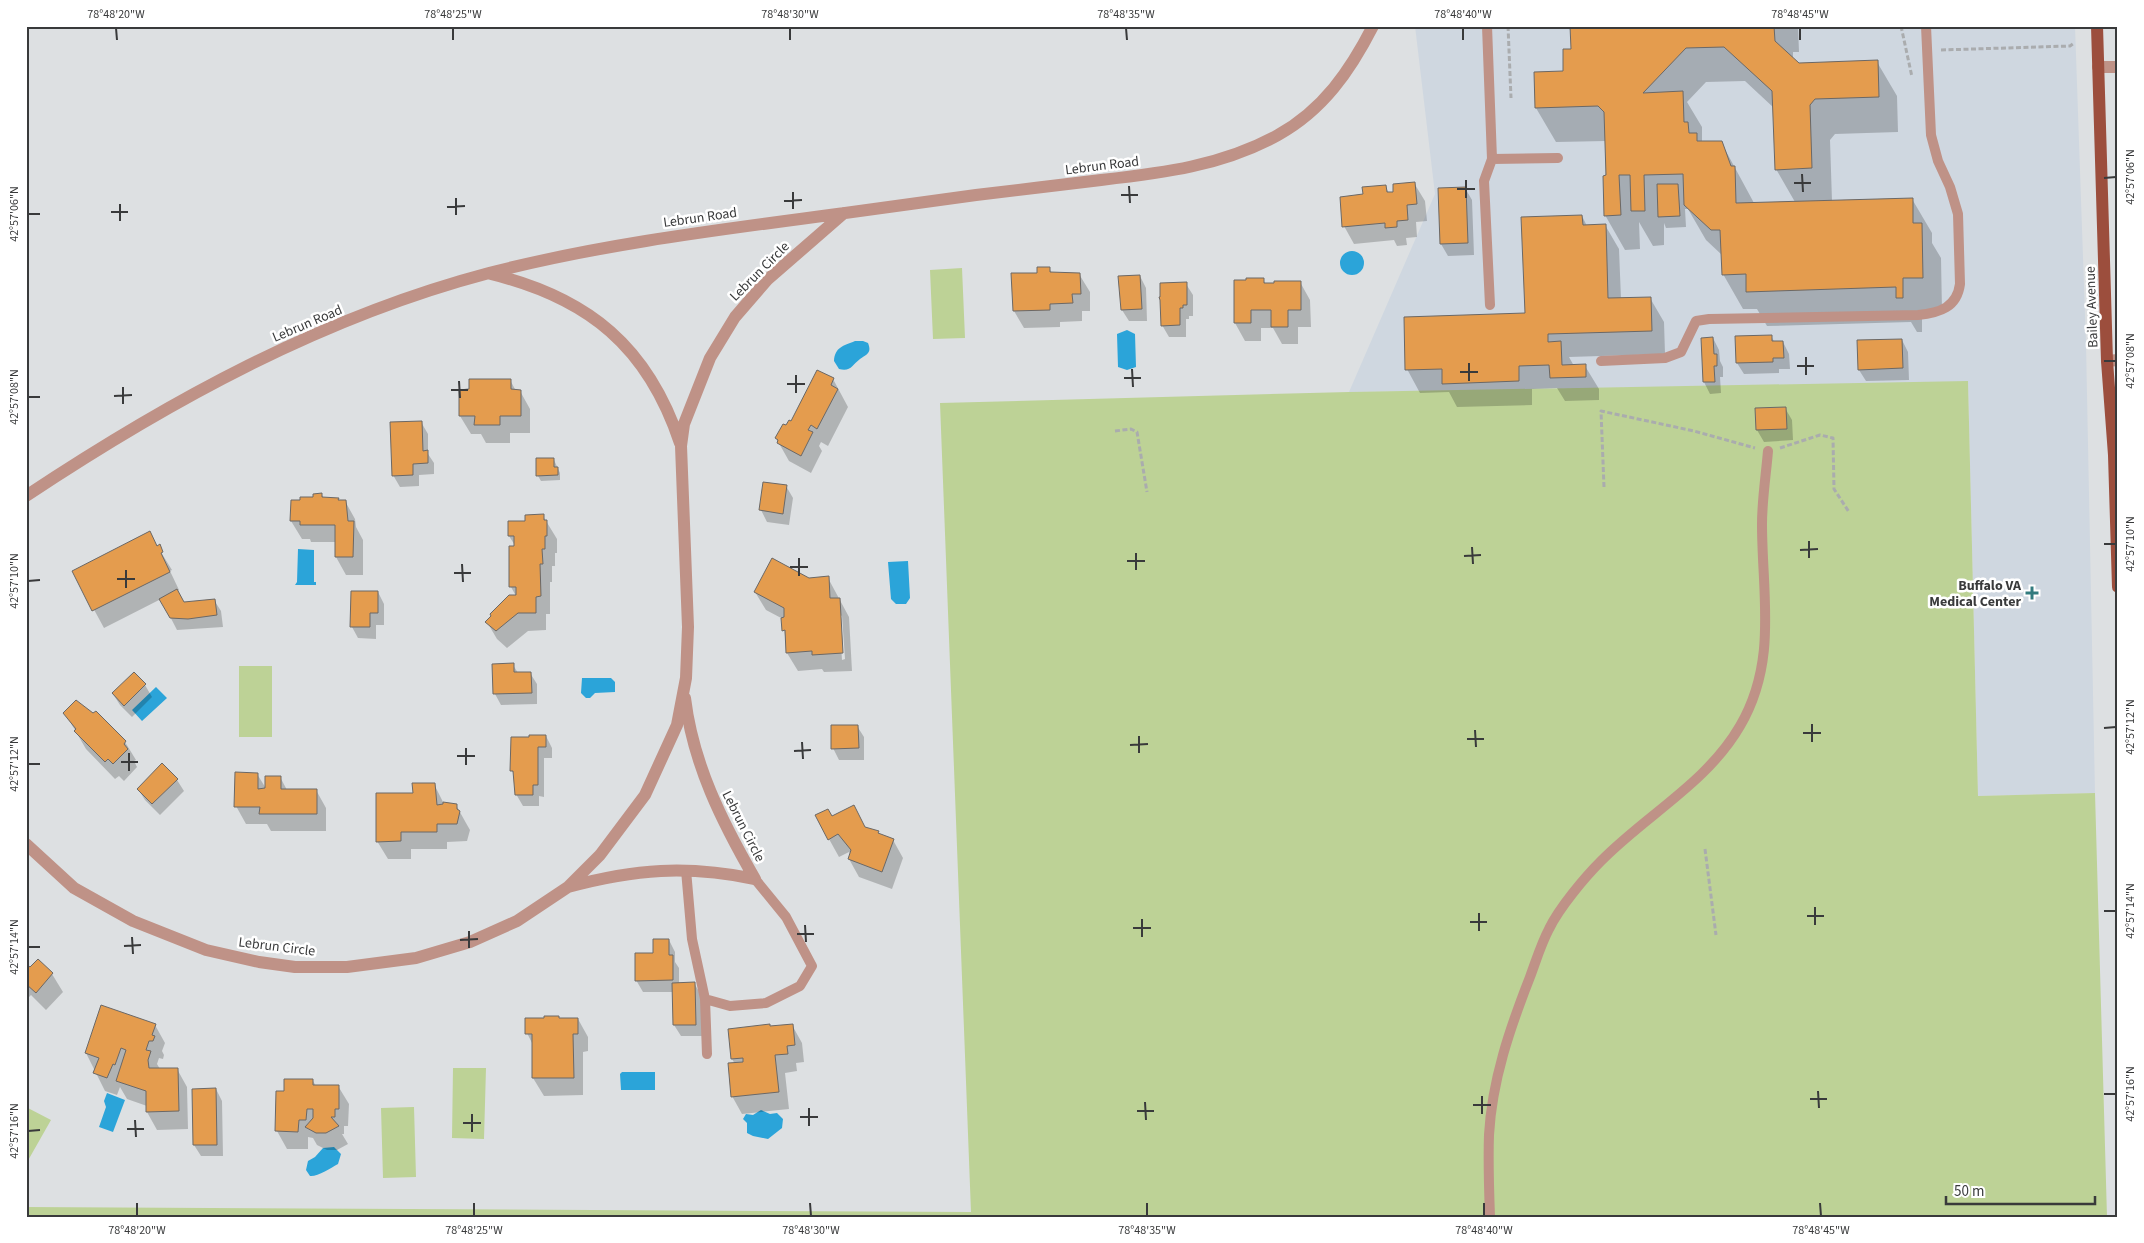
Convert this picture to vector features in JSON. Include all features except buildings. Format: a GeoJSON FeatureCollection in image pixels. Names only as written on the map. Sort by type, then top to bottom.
{"type":"FeatureCollection","features":[{"type":"Feature","properties":{"kind":"main road","name":"Bailey Avenue"},"geometry":{"type":"LineString","coordinates":[[2096,26],[2113,360],[2118,587]]}},
{"type":"Feature","properties":{"kind":"street","name":"Lebrun Road"},"geometry":{"type":"LineString","coordinates":[[26,496],[155,416],[254,362],[346,322],[413,297],[488,274],[665,236],[1156,174],[1191,168],[1239,154],[1278,135],[1327,98],[1340,83],[1360,52],[1373,26]]}},
{"type":"Feature","properties":{"kind":"street"},"geometry":{"type":"LineString","coordinates":[[2098,67],[2118,66]]}},
{"type":"Feature","properties":{"kind":"street","name":"Lebrun Circle"},"geometry":{"type":"LineString","coordinates":[[26,844],[74,888],[133,921],[206,950],[259,962],[295,967],[347,967],[416,958],[470,942],[517,921],[568,887],[600,855],[645,795],[676,725],[686,678],[688,626],[681,446],[684,424],[710,358],[735,317],[767,280],[844,213]]}},
{"type":"Feature","properties":{"kind":"street","name":"Lebrun Circle"},"geometry":{"type":"LineString","coordinates":[[488,274],[518,281],[561,298],[601,324],[629,349],[648,374],[663,399],[681,446]]}},
{"type":"Feature","properties":{"kind":"street","name":"Lebrun Circle"},"geometry":{"type":"LineString","coordinates":[[684,690],[691,735],[701,770],[732,839],[755,878]]}},
{"type":"Feature","properties":{"kind":"street","name":"Lebrun Circle"},"geometry":{"type":"LineString","coordinates":[[568,887],[608,876],[637,872],[686,870],[755,878]]}},
{"type":"Feature","properties":{"kind":"lane"},"geometry":{"type":"LineString","coordinates":[[1487,26],[1492,159],[1484,181],[1490,305]]}},
{"type":"Feature","properties":{"kind":"lane"},"geometry":{"type":"LineString","coordinates":[[1601,361],[1665,358],[1681,352],[1696,321],[1709,319],[1918,315],[1942,311],[1954,302],[1959,294],[1960,284],[1958,214],[1950,187],[1938,161],[1931,135],[1926,26]]}},
{"type":"Feature","properties":{"kind":"lane"},"geometry":{"type":"LineString","coordinates":[[1492,159],[1558,158]]}},
{"type":"Feature","properties":{"kind":"lane"},"geometry":{"type":"LineString","coordinates":[[1490,1217],[1490,1134],[1501,1060],[1513,1018],[1550,928],[1580,885],[1600,862],[1698,779],[1721,753],[1740,726],[1761,674],[1765,651],[1766,624],[1762,522],[1768,451]]}},
{"type":"Feature","properties":{"kind":"lane"},"geometry":{"type":"LineString","coordinates":[[686,870],[692,939],[705,999],[707,1054]]}},
{"type":"Feature","properties":{"kind":"lane"},"geometry":{"type":"LineString","coordinates":[[705,999],[730,1006],[766,1003],[800,986],[812,966],[786,917],[755,878]]}},
{"type":"Feature","properties":{"kind":"path"},"geometry":{"type":"LineString","coordinates":[[1508,26],[1511,98]]}},
{"type":"Feature","properties":{"kind":"path"},"geometry":{"type":"LineString","coordinates":[[1939,50],[2070,46],[2074,43]]}},
{"type":"Feature","properties":{"kind":"path"},"geometry":{"type":"LineString","coordinates":[[1604,488],[1601,411],[1768,451],[1820,435],[1833,438],[1834,489],[1849,512]]}},
{"type":"Feature","properties":{"kind":"path"},"geometry":{"type":"LineString","coordinates":[[1114,431],[1132,429],[1137,432],[1147,492]]}},
{"type":"Feature","properties":{"kind":"path"},"geometry":{"type":"LineString","coordinates":[[1705,849],[1716,935]]}},
{"type":"Feature","properties":{"kind":"shaded area","name":"Buffalo VA Medical Center"},"geometry":{"type":"Polygon","coordinates":[[[1415,26],[2075,26],[2086,344],[2095,793],[1978,796],[1968,382],[1349,392],[1435,194],[1415,26]]]}},
{"type":"Feature","properties":{"kind":"green space"},"geometry":{"type":"Polygon","coordinates":[[[962,268],[965,338],[933,339],[930,270],[962,268]]]}},
{"type":"Feature","properties":{"kind":"green space"},"geometry":{"type":"Polygon","coordinates":[[[1968,381],[1978,796],[2095,793],[2107,1217],[26,1217],[26,1207],[971,1212],[940,403],[1349,392],[1968,381]]]}},
{"type":"Feature","properties":{"kind":"green space"},"geometry":{"type":"Polygon","coordinates":[[[239,666],[272,666],[272,737],[239,737],[239,666]]]}},
{"type":"Feature","properties":{"kind":"green space"},"geometry":{"type":"Polygon","coordinates":[[[453,1068],[486,1068],[484,1139],[452,1138],[453,1068]]]}},
{"type":"Feature","properties":{"kind":"green space"},"geometry":{"type":"Polygon","coordinates":[[[26,1107],[51,1120],[26,1164],[26,1107]]]}},
{"type":"Feature","properties":{"kind":"green space"},"geometry":{"type":"Polygon","coordinates":[[[414,1107],[416,1177],[383,1178],[381,1108],[414,1107]]]}},
{"type":"Feature","properties":{"kind":"water"},"geometry":{"type":"Polygon","coordinates":[[[1352,251],[1361,254],[1364,263],[1361,272],[1352,275],[1343,272],[1340,263],[1343,254],[1352,251]]]}},
{"type":"Feature","properties":{"kind":"water"},"geometry":{"type":"Polygon","coordinates":[[[1127,330],[1135,334],[1136,367],[1127,370],[1118,367],[1117,334],[1127,330]]]}},
{"type":"Feature","properties":{"kind":"water"},"geometry":{"type":"Polygon","coordinates":[[[855,341],[868,343],[868,353],[849,369],[839,369],[834,361],[836,353],[840,348],[855,341]]]}},
{"type":"Feature","properties":{"kind":"water"},"geometry":{"type":"Polygon","coordinates":[[[298,549],[314,550],[314,582],[316,582],[316,585],[295,585],[297,582],[298,549]]]}},
{"type":"Feature","properties":{"kind":"water"},"geometry":{"type":"Polygon","coordinates":[[[908,561],[910,598],[906,604],[896,604],[891,599],[888,562],[908,561]]]}},
{"type":"Feature","properties":{"kind":"water"},"geometry":{"type":"Polygon","coordinates":[[[582,678],[611,678],[615,682],[615,692],[595,693],[590,698],[586,698],[581,693],[582,678]]]}},
{"type":"Feature","properties":{"kind":"water"},"geometry":{"type":"Polygon","coordinates":[[[156,687],[167,698],[142,721],[132,710],[156,687]]]}},
{"type":"Feature","properties":{"kind":"water"},"geometry":{"type":"Polygon","coordinates":[[[622,1072],[655,1072],[655,1090],[621,1090],[620,1074],[622,1072]]]}},
{"type":"Feature","properties":{"kind":"water"},"geometry":{"type":"Polygon","coordinates":[[[107,1093],[125,1100],[113,1132],[99,1127],[106,1107],[104,1101],[107,1093]]]}},
{"type":"Feature","properties":{"kind":"water"},"geometry":{"type":"Polygon","coordinates":[[[761,1110],[770,1114],[777,1113],[783,1119],[782,1128],[768,1139],[747,1133],[747,1123],[743,1119],[746,1114],[753,1115],[761,1110]]]}},
{"type":"Feature","properties":{"kind":"water"},"geometry":{"type":"Polygon","coordinates":[[[334,1147],[341,1154],[338,1164],[320,1174],[310,1176],[306,1170],[308,1161],[315,1157],[323,1148],[334,1147]]]}},
{"type":"Feature","properties":{"kind":"place","name":"Buffalo VA Medical Center"},"geometry":{"type":"Point","coordinates":[2032,593]}}]}
